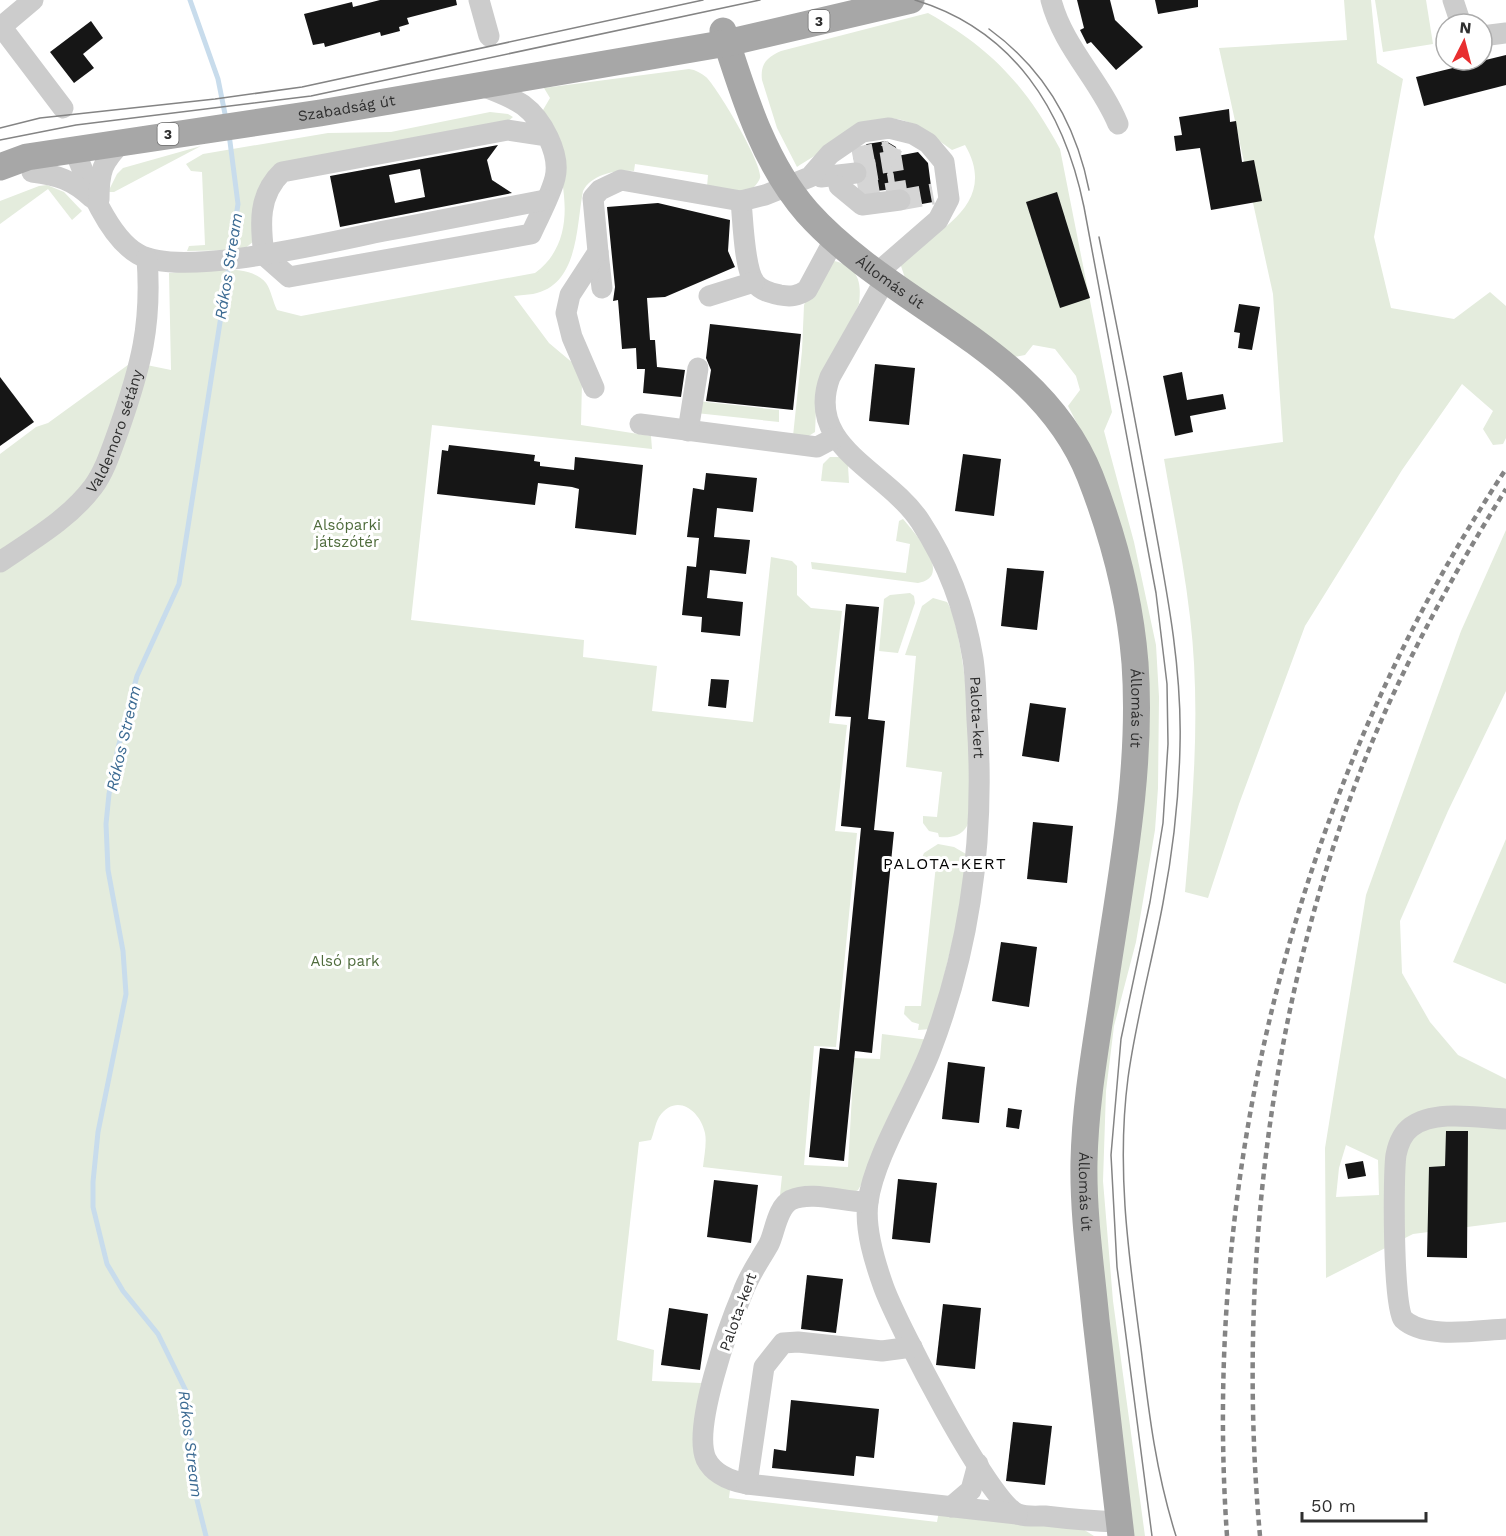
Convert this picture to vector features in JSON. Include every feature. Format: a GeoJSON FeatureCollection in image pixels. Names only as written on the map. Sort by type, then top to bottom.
{"type":"FeatureCollection","features":[{"type":"Feature","properties":{"kind":"main road","name":"Szabadság út"},"geometry":{"type":"LineString","coordinates":[[725,37],[837,0]]}},
{"type":"Feature","properties":{"kind":"main road","name":"Szabadság út"},"geometry":{"type":"LineString","coordinates":[[0,167],[27,157],[224,127],[620,61],[725,37],[911,0]]}},
{"type":"Feature","properties":{"kind":"main road","name":"Állomás út"},"geometry":{"type":"LineString","coordinates":[[725,37],[758,131],[833,178],[834,240],[881,277],[1020,376],[1056,416],[1090,475],[1123,584],[1135,665],[1134,752],[1124,850],[1097,1037],[1084,1163],[1086,1227],[1120,1529]]}},
{"type":"Feature","properties":{"kind":"main road","name":"Szabadság út"},"geometry":{"type":"LineString","coordinates":[[0,185],[75,151]]}},
{"type":"Feature","properties":{"kind":"street"},"geometry":{"type":"LineString","coordinates":[[33,0],[1,26],[63,108]]}},
{"type":"Feature","properties":{"kind":"street"},"geometry":{"type":"LineString","coordinates":[[479,0],[489,36]]}},
{"type":"Feature","properties":{"kind":"street"},"geometry":{"type":"LineString","coordinates":[[1051,0],[1062,33],[1109,101],[1118,124]]}},
{"type":"Feature","properties":{"kind":"street"},"geometry":{"type":"LineString","coordinates":[[480,85],[523,105],[535,117],[546,136],[556,163],[556,177],[531,234],[290,277],[264,255],[261,217],[264,200],[270,185],[282,172],[508,130],[546,136]]}},
{"type":"Feature","properties":{"kind":"street"},"geometry":{"type":"LineString","coordinates":[[640,424],[817,447],[834,438],[825,415],[827,384],[881,277],[938,219],[947,206],[942,193],[944,162],[938,152],[921,138],[897,138],[889,128],[862,132],[830,154],[833,178],[862,205],[898,198]]}},
{"type":"Feature","properties":{"kind":"street"},"geometry":{"type":"LineString","coordinates":[[99,204],[99,177],[106,157],[123,141]]}},
{"type":"Feature","properties":{"kind":"street"},"geometry":{"type":"LineString","coordinates":[[75,151],[111,227],[136,254],[147,258],[199,262],[264,255],[545,200]]}},
{"type":"Feature","properties":{"kind":"street"},"geometry":{"type":"LineString","coordinates":[[32,171],[57,174],[76,183],[99,204]]}},
{"type":"Feature","properties":{"kind":"street"},"geometry":{"type":"LineString","coordinates":[[602,288],[593,198],[611,182],[621,180],[741,201],[833,178]]}},
{"type":"Feature","properties":{"kind":"street"},"geometry":{"type":"LineString","coordinates":[[741,201],[749,267],[754,282],[763,290],[779,295],[800,295],[807,290],[834,240]]}},
{"type":"Feature","properties":{"kind":"street"},"geometry":{"type":"LineString","coordinates":[[594,388],[573,338],[566,313],[570,295],[598,252]]}},
{"type":"Feature","properties":{"kind":"street","name":"Valdemoro sétány"},"geometry":{"type":"LineString","coordinates":[[0,561],[66,516],[94,487],[107,462],[136,379],[145,345],[149,320],[147,258]]}},
{"type":"Feature","properties":{"kind":"street"},"geometry":{"type":"LineString","coordinates":[[709,296],[754,282]]}},
{"type":"Feature","properties":{"kind":"street"},"geometry":{"type":"LineString","coordinates":[[688,431],[698,368]]}},
{"type":"Feature","properties":{"kind":"street","name":"Palota-kert"},"geometry":{"type":"LineString","coordinates":[[834,438],[900,496],[912,511],[953,583],[969,634],[974,663],[980,764],[975,865],[955,983],[929,1056],[875,1176],[868,1202],[868,1222],[882,1279],[936,1395],[1001,1500],[1018,1514]]}},
{"type":"Feature","properties":{"kind":"street"},"geometry":{"type":"LineString","coordinates":[[1506,1119],[1434,1118],[1411,1127],[1396,1153],[1395,1229],[1398,1306],[1403,1318],[1415,1326],[1436,1332],[1506,1329]]}},
{"type":"Feature","properties":{"kind":"street","name":"Palota-kert"},"geometry":{"type":"LineString","coordinates":[[868,1202],[805,1197],[790,1201],[779,1216],[770,1243],[742,1292],[705,1410],[702,1442],[706,1460],[718,1474],[747,1484],[1018,1514],[1120,1529]]}},
{"type":"Feature","properties":{"kind":"street"},"geometry":{"type":"LineString","coordinates":[[747,1484],[764,1367],[783,1343],[798,1342],[882,1351],[912,1347]]}},
{"type":"Feature","properties":{"kind":"street"},"geometry":{"type":"LineString","coordinates":[[951,1507],[971,1490],[978,1464]]}},
{"type":"Feature","properties":{"kind":"green space"},"geometry":{"type":"Polygon","coordinates":[[[1344,0],[1371,0],[1377,63],[1403,79],[1374,237],[1391,308],[1454,319],[1490,292],[1506,306],[1506,438],[1503,444],[1493,445],[1483,429],[1493,411],[1462,384],[1402,470],[1305,626],[1239,804],[1208,898],[1185,892],[1193,789],[1195,686],[1188,597],[1164,459],[1283,442],[1273,294],[1219,48],[1347,40],[1344,0]]]}},
{"type":"Feature","properties":{"kind":"green space"},"geometry":{"type":"Polygon","coordinates":[[[1375,0],[1426,0],[1433,44],[1383,52],[1375,0]]]}},
{"type":"Feature","properties":{"kind":"green space"},"geometry":{"type":"Polygon","coordinates":[[[928,13],[971,40],[1005,70],[1034,106],[1060,149],[1112,412],[1104,431],[1134,542],[1156,645],[1159,697],[1155,830],[1136,942],[1114,1026],[1106,1091],[1103,1181],[1113,1301],[1145,1536],[1129,1536],[1102,1302],[1094,1144],[1144,734],[1081,431],[1068,406],[1080,390],[1076,376],[1055,349],[1033,345],[1025,355],[1014,357],[906,281],[899,260],[946,226],[960,213],[970,199],[975,183],[974,165],[965,145],[952,150],[911,123],[896,119],[887,120],[861,130],[797,167],[777,128],[762,80],[763,65],[781,51],[928,13]]]}},
{"type":"Feature","properties":{"kind":"green space","name":"Alsó park"},"geometry":{"type":"Polygon","coordinates":[[[689,69],[706,77],[729,110],[755,159],[760,178],[756,184],[748,192],[707,187],[708,175],[635,164],[634,171],[612,172],[598,177],[583,191],[573,253],[559,279],[548,288],[533,294],[514,296],[549,343],[574,364],[582,382],[581,425],[651,436],[652,449],[432,425],[411,620],[584,640],[583,657],[657,666],[652,711],[753,722],[771,557],[792,561],[797,566],[797,595],[811,608],[842,611],[829,723],[847,725],[835,831],[857,833],[836,1047],[814,1046],[804,1165],[848,1167],[854,1058],[880,1059],[882,1034],[929,1040],[870,1170],[858,1190],[846,1196],[780,1195],[782,1176],[703,1167],[706,1137],[698,1117],[693,1111],[680,1105],[666,1110],[659,1117],[651,1140],[639,1142],[617,1340],[654,1350],[652,1381],[701,1383],[695,1439],[730,1490],[729,1498],[937,1522],[939,1511],[1078,1526],[1094,1536],[0,1536],[0,454],[36,427],[48,423],[132,362],[171,370],[169,273],[221,269],[247,272],[258,276],[266,283],[277,310],[301,316],[535,273],[551,257],[560,239],[564,218],[561,174],[543,110],[550,98],[544,88],[689,69]]]}},
{"type":"Feature","properties":{"kind":"green space"},"geometry":{"type":"Polygon","coordinates":[[[490,112],[508,114],[513,117],[506,123],[284,168],[254,241],[243,250],[187,251],[189,246],[205,245],[202,172],[191,171],[186,164],[203,154],[328,133],[391,132],[490,112]]]}},
{"type":"Feature","properties":{"kind":"green space"},"geometry":{"type":"Polygon","coordinates":[[[201,146],[114,192],[108,192],[117,174],[123,168],[201,146]]]}},
{"type":"Feature","properties":{"kind":"green space"},"geometry":{"type":"Polygon","coordinates":[[[47,185],[64,192],[82,211],[72,220],[48,189],[0,224],[0,201],[47,185]]]}},
{"type":"Feature","properties":{"kind":"green space"},"geometry":{"type":"Polygon","coordinates":[[[834,261],[842,263],[857,276],[860,289],[859,304],[817,389],[815,432],[807,437],[793,436],[802,351],[804,305],[815,282],[834,261]]]}},
{"type":"Feature","properties":{"kind":"green space"},"geometry":{"type":"Polygon","coordinates":[[[697,401],[779,410],[779,422],[696,413],[697,401]]]}},
{"type":"Feature","properties":{"kind":"green space"},"geometry":{"type":"Polygon","coordinates":[[[830,457],[840,457],[848,465],[849,483],[821,481],[823,464],[830,457]]]}},
{"type":"Feature","properties":{"kind":"green space"},"geometry":{"type":"Polygon","coordinates":[[[903,519],[928,554],[933,572],[928,579],[918,583],[812,569],[811,562],[906,573],[910,544],[896,541],[899,521],[903,519]]]}},
{"type":"Feature","properties":{"kind":"green space"},"geometry":{"type":"Polygon","coordinates":[[[1506,530],[1506,691],[1448,811],[1400,921],[1402,973],[1430,1022],[1458,1055],[1506,1079],[1506,1222],[1413,1234],[1326,1278],[1325,1148],[1366,895],[1461,631],[1506,530]],[[1346,1145],[1339,1168],[1336,1197],[1379,1195],[1378,1160],[1346,1145]]]}},
{"type":"Feature","properties":{"kind":"green space"},"geometry":{"type":"Polygon","coordinates":[[[910,593],[914,596],[915,603],[898,653],[879,651],[884,599],[890,595],[910,593]]]}},
{"type":"Feature","properties":{"kind":"green space"},"geometry":{"type":"Polygon","coordinates":[[[933,598],[947,602],[954,618],[960,644],[969,713],[971,810],[964,830],[958,835],[947,837],[939,837],[938,833],[929,831],[923,823],[923,816],[937,817],[942,772],[906,767],[916,656],[905,655],[922,606],[933,598]]]}},
{"type":"Feature","properties":{"kind":"green space"},"geometry":{"type":"Polygon","coordinates":[[[1506,839],[1506,984],[1453,962],[1506,839]]]}},
{"type":"Feature","properties":{"kind":"green space"},"geometry":{"type":"Polygon","coordinates":[[[938,844],[954,847],[966,854],[962,903],[931,1029],[918,1030],[919,1024],[912,1022],[904,1014],[905,1006],[921,1006],[936,865],[920,862],[924,853],[938,844]]]}},
{"type":"Feature","properties":{"kind":"building"},"geometry":{"type":"Polygon","coordinates":[[[380,0],[456,0],[457,5],[407,18],[409,24],[399,27],[400,31],[381,36],[380,32],[325,47],[324,43],[313,45],[304,14],[352,2],[353,7],[380,0]]]}},
{"type":"Feature","properties":{"kind":"building"},"geometry":{"type":"Polygon","coordinates":[[[1077,0],[1110,0],[1115,20],[1143,47],[1116,70],[1091,42],[1087,44],[1080,30],[1084,28],[1077,0]]]}},
{"type":"Feature","properties":{"kind":"building"},"geometry":{"type":"Polygon","coordinates":[[[1155,0],[1198,0],[1198,7],[1158,14],[1155,0]]]}},
{"type":"Feature","properties":{"kind":"building"},"geometry":{"type":"Polygon","coordinates":[[[91,21],[103,38],[83,54],[94,68],[74,83],[50,52],[91,21]]]}},
{"type":"Feature","properties":{"kind":"building"},"geometry":{"type":"Polygon","coordinates":[[[1506,55],[1506,85],[1424,106],[1416,77],[1436,72],[1494,72],[1494,58],[1506,55]]]}},
{"type":"Feature","properties":{"kind":"building"},"geometry":{"type":"Polygon","coordinates":[[[1229,109],[1230,122],[1236,121],[1242,162],[1254,160],[1262,201],[1211,210],[1200,148],[1176,151],[1174,136],[1182,135],[1179,117],[1229,109]]]}},
{"type":"Feature","properties":{"kind":"building"},"geometry":{"type":"Polygon","coordinates":[[[886,141],[896,147],[897,156],[918,152],[928,163],[933,202],[911,206],[912,198],[904,188],[866,192],[858,185],[867,179],[869,171],[862,162],[854,160],[853,154],[867,144],[886,141]]]}},
{"type":"Feature","properties":{"kind":"building"},"geometry":{"type":"Polygon","coordinates":[[[498,145],[487,160],[492,180],[512,193],[340,227],[330,176],[498,145]],[[420,169],[389,175],[395,203],[425,197],[420,169]]]}},
{"type":"Feature","properties":{"kind":"building"},"geometry":{"type":"Polygon","coordinates":[[[1057,192],[1090,298],[1060,308],[1026,202],[1057,192]]]}},
{"type":"Feature","properties":{"kind":"building"},"geometry":{"type":"Polygon","coordinates":[[[658,203],[730,220],[728,251],[735,267],[665,297],[647,298],[650,340],[655,340],[657,367],[685,370],[681,397],[643,393],[645,369],[637,369],[636,348],[622,349],[618,300],[613,301],[615,287],[607,207],[658,203]]]}},
{"type":"Feature","properties":{"kind":"building"},"geometry":{"type":"Polygon","coordinates":[[[1239,304],[1260,307],[1252,350],[1238,348],[1240,333],[1234,332],[1239,304]]]}},
{"type":"Feature","properties":{"kind":"building"},"geometry":{"type":"Polygon","coordinates":[[[710,324],[801,334],[793,410],[706,401],[711,370],[706,358],[710,324]]]}},
{"type":"Feature","properties":{"kind":"building"},"geometry":{"type":"Polygon","coordinates":[[[875,364],[915,368],[909,425],[869,421],[875,364]]]}},
{"type":"Feature","properties":{"kind":"building"},"geometry":{"type":"Polygon","coordinates":[[[1182,372],[1187,400],[1223,394],[1226,409],[1190,416],[1193,432],[1175,436],[1163,376],[1182,372]]]}},
{"type":"Feature","properties":{"kind":"building"},"geometry":{"type":"Polygon","coordinates":[[[0,377],[34,422],[0,446],[0,377]]]}},
{"type":"Feature","properties":{"kind":"building"},"geometry":{"type":"Polygon","coordinates":[[[449,445],[535,455],[534,461],[540,462],[540,466],[574,470],[575,457],[643,465],[636,535],[575,528],[579,489],[572,487],[538,483],[535,505],[437,494],[442,450],[448,451],[449,445]]]}},
{"type":"Feature","properties":{"kind":"building"},"geometry":{"type":"Polygon","coordinates":[[[963,454],[1001,459],[994,516],[955,511],[963,454]]]}},
{"type":"Feature","properties":{"kind":"building"},"geometry":{"type":"Polygon","coordinates":[[[706,473],[757,478],[753,512],[717,508],[714,537],[750,540],[746,574],[710,570],[707,598],[743,602],[740,636],[701,632],[702,617],[682,615],[687,566],[696,567],[699,538],[687,537],[693,488],[704,490],[706,473]]]}},
{"type":"Feature","properties":{"kind":"building"},"geometry":{"type":"Polygon","coordinates":[[[1007,568],[1044,571],[1037,630],[1001,626],[1007,568]]]}},
{"type":"Feature","properties":{"kind":"building"},"geometry":{"type":"Polygon","coordinates":[[[846,604],[879,607],[868,719],[885,721],[874,830],[894,832],[872,1053],[855,1051],[844,1161],[809,1157],[820,1048],[839,1050],[861,828],[841,826],[851,717],[835,716],[846,604]]]}},
{"type":"Feature","properties":{"kind":"building"},"geometry":{"type":"Polygon","coordinates":[[[711,679],[729,680],[726,708],[708,706],[711,679]]]}},
{"type":"Feature","properties":{"kind":"building"},"geometry":{"type":"Polygon","coordinates":[[[1030,703],[1066,708],[1059,762],[1022,756],[1030,703]]]}},
{"type":"Feature","properties":{"kind":"building"},"geometry":{"type":"Polygon","coordinates":[[[1033,822],[1073,826],[1067,883],[1027,879],[1033,822]]]}},
{"type":"Feature","properties":{"kind":"building"},"geometry":{"type":"Polygon","coordinates":[[[1001,942],[1037,947],[1029,1007],[992,1001],[1001,942]]]}},
{"type":"Feature","properties":{"kind":"building"},"geometry":{"type":"Polygon","coordinates":[[[948,1062],[985,1067],[979,1123],[942,1119],[948,1062]]]}},
{"type":"Feature","properties":{"kind":"building"},"geometry":{"type":"Polygon","coordinates":[[[1008,1108],[1022,1110],[1019,1129],[1006,1127],[1008,1108]]]}},
{"type":"Feature","properties":{"kind":"building"},"geometry":{"type":"Polygon","coordinates":[[[1446,1131],[1468,1131],[1467,1258],[1427,1257],[1429,1167],[1445,1166],[1446,1131]]]}},
{"type":"Feature","properties":{"kind":"building"},"geometry":{"type":"Polygon","coordinates":[[[1363,1161],[1366,1176],[1348,1179],[1345,1164],[1363,1161]]]}},
{"type":"Feature","properties":{"kind":"building"},"geometry":{"type":"Polygon","coordinates":[[[898,1179],[937,1183],[930,1243],[892,1239],[898,1179]]]}},
{"type":"Feature","properties":{"kind":"building"},"geometry":{"type":"Polygon","coordinates":[[[714,1180],[758,1185],[751,1243],[707,1237],[714,1180]]]}},
{"type":"Feature","properties":{"kind":"building"},"geometry":{"type":"Polygon","coordinates":[[[807,1275],[843,1279],[836,1333],[801,1329],[807,1275]]]}},
{"type":"Feature","properties":{"kind":"building"},"geometry":{"type":"Polygon","coordinates":[[[943,1304],[981,1308],[975,1369],[936,1365],[943,1304]]]}},
{"type":"Feature","properties":{"kind":"building"},"geometry":{"type":"Polygon","coordinates":[[[669,1308],[708,1314],[700,1370],[661,1365],[669,1308]]]}},
{"type":"Feature","properties":{"kind":"building"},"geometry":{"type":"Polygon","coordinates":[[[791,1400],[879,1409],[874,1458],[856,1456],[854,1476],[772,1468],[774,1449],[786,1451],[791,1400]]]}},
{"type":"Feature","properties":{"kind":"building"},"geometry":{"type":"Polygon","coordinates":[[[1013,1422],[1052,1426],[1045,1485],[1006,1481],[1013,1422]]]}},
{"type":"Feature","properties":{"kind":"waterway","name":"Rákos Stream"},"geometry":{"type":"LineString","coordinates":[[190,0],[218,79],[226,119]]}},
{"type":"Feature","properties":{"kind":"waterway","name":"Rákos Stream"},"geometry":{"type":"LineString","coordinates":[[229,134],[238,204],[230,255]]}},
{"type":"Feature","properties":{"kind":"waterway","name":"Rákos Stream"},"geometry":{"type":"LineString","coordinates":[[206,1536],[197,1500],[186,1391],[158,1334],[123,1291],[107,1264],[93,1207],[93,1182],[98,1132],[126,994],[123,951],[108,870],[106,824],[109,794],[118,748],[137,676],[179,584],[229,265]]}},
{"type":"Feature","properties":{"kind":"tunnel"},"geometry":{"type":"LineString","coordinates":[[853,158],[890,151],[893,146]]}},
{"type":"Feature","properties":{"kind":"tunnel"},"geometry":{"type":"LineString","coordinates":[[890,151],[897,194]]}},
{"type":"Feature","properties":{"kind":"tunnel"},"geometry":{"type":"LineString","coordinates":[[856,173],[892,167]]}},
{"type":"Feature","properties":{"kind":"tunnel"},"geometry":{"type":"LineString","coordinates":[[858,189],[895,183]]}},
{"type":"Feature","properties":{"kind":"tunnel"},"geometry":{"type":"LineString","coordinates":[[900,200],[933,194]]}},
{"type":"Feature","properties":{"kind":"tram line"},"geometry":{"type":"LineString","coordinates":[[0,128],[40,118],[302,87],[703,0]]}},
{"type":"Feature","properties":{"kind":"tram line"},"geometry":{"type":"LineString","coordinates":[[0,140],[76,125],[311,96],[760,0]]}},
{"type":"Feature","properties":{"kind":"tram line"},"geometry":{"type":"LineString","coordinates":[[915,0],[950,14],[980,31],[1007,53],[1029,78],[1048,107],[1063,138],[1075,171],[1084,207],[1156,593],[1167,684],[1168,744],[1163,823],[1150,902],[1121,1039],[1111,1155],[1117,1267],[1152,1536]]}},
{"type":"Feature","properties":{"kind":"tram line"},"geometry":{"type":"LineString","coordinates":[[989,29],[1026,62],[1055,100],[1076,143],[1089,190]]}},
{"type":"Feature","properties":{"kind":"tram line"},"geometry":{"type":"LineString","coordinates":[[1099,237],[1163,573],[1179,687],[1179,765],[1173,844],[1131,1056],[1123,1146],[1128,1247],[1147,1396],[1158,1466],[1176,1536]]}},
{"type":"Feature","properties":{"kind":"railway"},"geometry":{"type":"LineString","coordinates":[[1227,1536],[1223,1396],[1231,1256],[1250,1117],[1280,980],[1320,845],[1372,715],[1434,589],[1506,469]]}},
{"type":"Feature","properties":{"kind":"railway"},"geometry":{"type":"LineString","coordinates":[[1260,1536],[1254,1433],[1253,1328],[1259,1222],[1271,1116],[1290,1011],[1315,909],[1346,809],[1385,712],[1442,599],[1506,489]]}},
{"type":"Feature","properties":{"kind":"district","name":"PALOTA-KERT"},"geometry":{"type":"Point","coordinates":[945,863]}},
{"type":"Feature","properties":{"kind":"park label","name":"Alsóparki játszótér"},"geometry":{"type":"Point","coordinates":[347,534]}}]}
